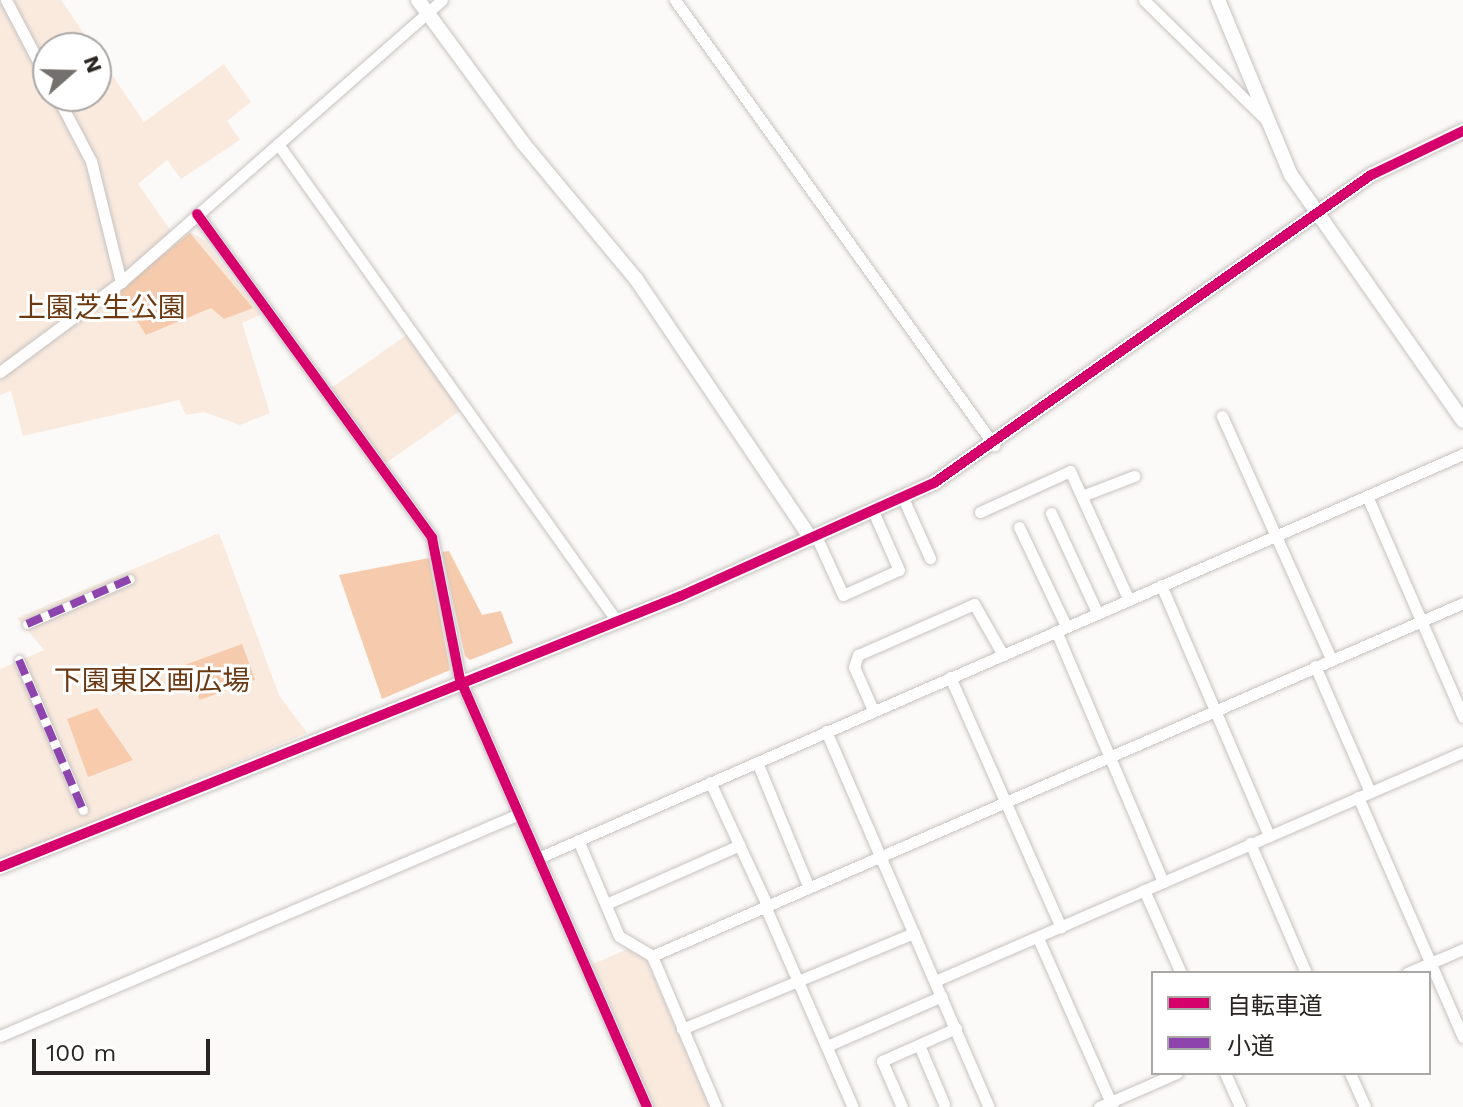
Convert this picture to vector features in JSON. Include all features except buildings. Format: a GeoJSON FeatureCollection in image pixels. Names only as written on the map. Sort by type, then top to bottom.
{"type":"FeatureCollection","features":[{"type":"Feature","properties":{"kind":"street"},"geometry":{"type":"LineString","coordinates":[[6,0],[32,50]]}},
{"type":"Feature","properties":{"kind":"street"},"geometry":{"type":"LineString","coordinates":[[418,0],[636,279],[814,537],[843,595],[899,570],[873,511]]}},
{"type":"Feature","properties":{"kind":"street"},"geometry":{"type":"LineString","coordinates":[[0,372],[121,282],[442,0]]}},
{"type":"Feature","properties":{"kind":"street"},"geometry":{"type":"LineString","coordinates":[[675,0],[994,445]]}},
{"type":"Feature","properties":{"kind":"street"},"geometry":{"type":"LineString","coordinates":[[1144,0],[1266,120]]}},
{"type":"Feature","properties":{"kind":"street"},"geometry":{"type":"LineString","coordinates":[[1218,0],[1266,120],[1316,216],[1463,421]]}},
{"type":"Feature","properties":{"kind":"street"},"geometry":{"type":"LineString","coordinates":[[65,112],[91,161],[121,282]]}},
{"type":"Feature","properties":{"kind":"street"},"geometry":{"type":"LineString","coordinates":[[0,867],[460,679],[616,620],[903,498],[994,445],[1398,158],[1463,131]]}},
{"type":"Feature","properties":{"kind":"street"},"geometry":{"type":"LineString","coordinates":[[278,144],[616,620]]}},
{"type":"Feature","properties":{"kind":"street"},"geometry":{"type":"LineString","coordinates":[[197,214],[432,538],[460,679],[647,1107]]}},
{"type":"Feature","properties":{"kind":"street"},"geometry":{"type":"LineString","coordinates":[[1222,416],[1331,659]]}},
{"type":"Feature","properties":{"kind":"street"},"geometry":{"type":"LineString","coordinates":[[538,858],[1463,454]]}},
{"type":"Feature","properties":{"kind":"street"},"geometry":{"type":"LineString","coordinates":[[980,512],[1070,471],[1128,598]]}},
{"type":"Feature","properties":{"kind":"street"},"geometry":{"type":"LineString","coordinates":[[1082,496],[1134,476]]}},
{"type":"Feature","properties":{"kind":"street"},"geometry":{"type":"LineString","coordinates":[[1367,496],[1463,717]]}},
{"type":"Feature","properties":{"kind":"street"},"geometry":{"type":"LineString","coordinates":[[903,498],[930,558]]}},
{"type":"Feature","properties":{"kind":"street"},"geometry":{"type":"LineString","coordinates":[[1051,513],[1097,612]]}},
{"type":"Feature","properties":{"kind":"street"},"geometry":{"type":"LineString","coordinates":[[1019,527],[1163,882]]}},
{"type":"Feature","properties":{"kind":"street"},"geometry":{"type":"LineString","coordinates":[[27,624],[130,579]]}},
{"type":"Feature","properties":{"kind":"street"},"geometry":{"type":"LineString","coordinates":[[1161,585],[1269,836]]}},
{"type":"Feature","properties":{"kind":"street"},"geometry":{"type":"LineString","coordinates":[[652,956],[1463,603]]}},
{"type":"Feature","properties":{"kind":"street"},"geometry":{"type":"LineString","coordinates":[[873,710],[854,667],[858,655],[974,604],[1003,655]]}},
{"type":"Feature","properties":{"kind":"street"},"geometry":{"type":"LineString","coordinates":[[19,660],[83,810]]}},
{"type":"Feature","properties":{"kind":"street"},"geometry":{"type":"LineString","coordinates":[[1315,666],[1370,792]]}},
{"type":"Feature","properties":{"kind":"street"},"geometry":{"type":"LineString","coordinates":[[950,677],[1061,927]]}},
{"type":"Feature","properties":{"kind":"street"},"geometry":{"type":"LineString","coordinates":[[826,731],[989,1107]]}},
{"type":"Feature","properties":{"kind":"street"},"geometry":{"type":"LineString","coordinates":[[935,981],[1463,752]]}},
{"type":"Feature","properties":{"kind":"street"},"geometry":{"type":"LineString","coordinates":[[757,762],[808,886]]}},
{"type":"Feature","properties":{"kind":"street"},"geometry":{"type":"LineString","coordinates":[[710,782],[853,1107]]}},
{"type":"Feature","properties":{"kind":"street"},"geometry":{"type":"LineString","coordinates":[[1358,797],[1463,1037]]}},
{"type":"Feature","properties":{"kind":"street"},"geometry":{"type":"LineString","coordinates":[[0,1036],[519,814]]}},
{"type":"Feature","properties":{"kind":"street"},"geometry":{"type":"LineString","coordinates":[[578,840],[619,936],[652,956],[716,1107]]}},
{"type":"Feature","properties":{"kind":"street"},"geometry":{"type":"LineString","coordinates":[[1250,843],[1305,971]]}},
{"type":"Feature","properties":{"kind":"street"},"geometry":{"type":"LineString","coordinates":[[606,904],[740,845]]}},
{"type":"Feature","properties":{"kind":"street"},"geometry":{"type":"LineString","coordinates":[[1144,890],[1180,971]]}},
{"type":"Feature","properties":{"kind":"street"},"geometry":{"type":"LineString","coordinates":[[682,1029],[914,933]]}},
{"type":"Feature","properties":{"kind":"street"},"geometry":{"type":"LineString","coordinates":[[1038,938],[1112,1104]]}},
{"type":"Feature","properties":{"kind":"street"},"geometry":{"type":"LineString","coordinates":[[1411,971],[1463,949]]}},
{"type":"Feature","properties":{"kind":"street"},"geometry":{"type":"LineString","coordinates":[[827,1046],[942,996]]}},
{"type":"Feature","properties":{"kind":"street"},"geometry":{"type":"LineString","coordinates":[[902,1107],[882,1061],[956,1028]]}},
{"type":"Feature","properties":{"kind":"street"},"geometry":{"type":"LineString","coordinates":[[919,1045],[944,1104]]}},
{"type":"Feature","properties":{"kind":"street"},"geometry":{"type":"LineString","coordinates":[[1099,1107],[1112,1104],[1173,1075]]}},
{"type":"Feature","properties":{"kind":"street"},"geometry":{"type":"LineString","coordinates":[[1226,1075],[1240,1107]]}},
{"type":"Feature","properties":{"kind":"street"},"geometry":{"type":"LineString","coordinates":[[1351,1075],[1365,1107]]}},
{"type":"Feature","properties":{"kind":"green space","name":"上園芝生公園"},"geometry":{"type":"Polygon","coordinates":[[[0,0],[61,0],[83,32],[32,32],[32,112],[112,112],[112,75],[144,122],[224,64],[251,102],[227,121],[240,140],[181,179],[167,160],[138,184],[176,238],[190,232],[204,240],[261,315],[242,323],[270,413],[240,425],[204,412],[186,415],[179,400],[23,436],[11,391],[0,395],[0,0]]]}},
{"type":"Feature","properties":{"kind":"green space"},"geometry":{"type":"Polygon","coordinates":[[[408,334],[461,410],[384,464],[331,388],[408,334]]]}},
{"type":"Feature","properties":{"kind":"green space","name":"下園東区画広場"},"geometry":{"type":"Polygon","coordinates":[[[219,533],[279,695],[307,733],[0,861],[0,669],[44,650],[17,618],[219,533]]]}},
{"type":"Feature","properties":{"kind":"green space"},"geometry":{"type":"Polygon","coordinates":[[[627,949],[646,959],[710,1107],[653,1107],[593,964],[627,949]]]}},
{"type":"Feature","properties":{"kind":"shaded area"},"geometry":{"type":"Polygon","coordinates":[[[190,233],[253,308],[224,319],[211,308],[146,335],[118,291],[190,233]]]}},
{"type":"Feature","properties":{"kind":"shaded area"},"geometry":{"type":"Polygon","coordinates":[[[449,551],[482,615],[501,611],[513,643],[470,660],[465,656],[442,552],[449,551]]]}},
{"type":"Feature","properties":{"kind":"shaded area"},"geometry":{"type":"Polygon","coordinates":[[[429,558],[450,670],[382,699],[339,575],[429,558]]]}},
{"type":"Feature","properties":{"kind":"shaded area"},"geometry":{"type":"Polygon","coordinates":[[[242,644],[255,680],[200,700],[187,664],[242,644]]]}},
{"type":"Feature","properties":{"kind":"shaded area"},"geometry":{"type":"Polygon","coordinates":[[[97,708],[133,760],[88,777],[67,719],[97,708]]]}},
{"type":"Feature","properties":{"kind":"marked path"},"geometry":{"type":"LineString","coordinates":[[27,624],[130,579]]}},
{"type":"Feature","properties":{"kind":"marked path"},"geometry":{"type":"LineString","coordinates":[[19,660],[83,810]]}},
{"type":"Feature","properties":{"kind":"cycle path"},"geometry":{"type":"LineString","coordinates":[[0,867],[681,596],[934,483],[1371,175],[1463,131]]}},
{"type":"Feature","properties":{"kind":"cycle path"},"geometry":{"type":"LineString","coordinates":[[197,214],[432,538],[460,679],[647,1107]]}}]}
